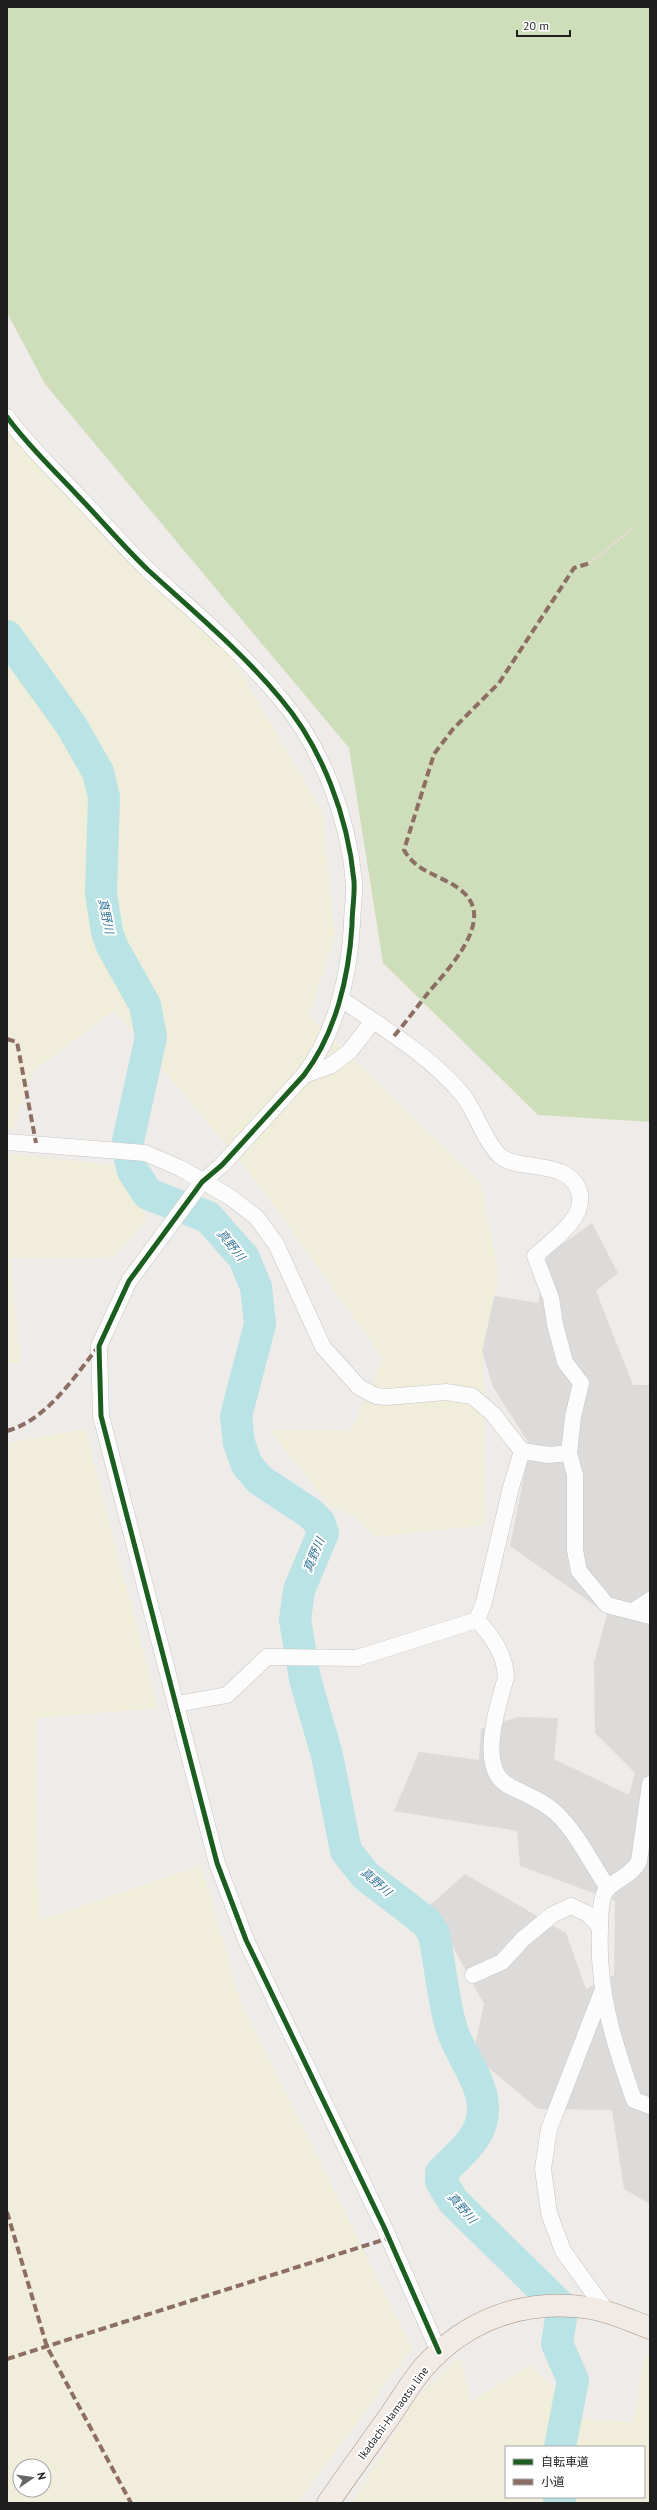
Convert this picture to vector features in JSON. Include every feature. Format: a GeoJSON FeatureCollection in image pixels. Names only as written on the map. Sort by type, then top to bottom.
{"type":"FeatureCollection","features":[{"type":"Feature","properties":{"kind":"main road","name":"Ikadachi-Hamaotsu line"},"geometry":{"type":"LineString","coordinates":[[328,2503],[423,2368],[439,2352],[477,2324],[525,2308],[561,2306],[598,2310],[650,2328]]}},
{"type":"Feature","properties":{"kind":"street"},"geometry":{"type":"LineString","coordinates":[[7,418],[145,567],[233,648],[281,698],[309,738],[334,793],[347,837],[354,882],[350,947],[340,999],[329,1029],[311,1065],[304,1075],[222,1165],[202,1182],[129,1281],[99,1346],[101,1416],[177,1704],[217,1863],[246,1940],[384,2227],[439,2352]]}},
{"type":"Feature","properties":{"kind":"street"},"geometry":{"type":"LineString","coordinates":[[340,999],[404,1040],[462,1094],[500,1156],[514,1163],[537,1165],[564,1174],[574,1182],[580,1195],[580,1207],[572,1221],[535,1256],[551,1298],[555,1324],[565,1362],[581,1383],[573,1417],[569,1453],[575,1474],[575,1550],[579,1571],[607,1605],[650,1616]]}},
{"type":"Feature","properties":{"kind":"street"},"geometry":{"type":"LineString","coordinates":[[304,1075],[330,1066],[350,1052],[373,1021]]}},
{"type":"Feature","properties":{"kind":"street"},"geometry":{"type":"LineString","coordinates":[[7,1142],[145,1154],[180,1168],[243,1205],[264,1226],[283,1258],[323,1347],[359,1387],[367,1392],[387,1397],[446,1392],[472,1396],[493,1414],[522,1451],[549,1455],[569,1453]]}},
{"type":"Feature","properties":{"kind":"street"},"geometry":{"type":"LineString","coordinates":[[477,1620],[484,1602],[511,1487],[522,1451]]}},
{"type":"Feature","properties":{"kind":"street"},"geometry":{"type":"LineString","coordinates":[[633,1612],[650,1600]]}},
{"type":"Feature","properties":{"kind":"street"},"geometry":{"type":"LineString","coordinates":[[177,1704],[227,1695],[267,1658],[357,1658],[477,1620]]}},
{"type":"Feature","properties":{"kind":"street"},"geometry":{"type":"LineString","coordinates":[[477,1620],[500,1652],[506,1668],[506,1677],[491,1737],[494,1764],[498,1776],[506,1784],[545,1803],[556,1813],[573,1832],[608,1888]]}},
{"type":"Feature","properties":{"kind":"street"},"geometry":{"type":"LineString","coordinates":[[650,1784],[640,1861],[633,1871],[608,1888],[603,1899],[600,1927],[599,1973],[602,1992],[634,2100],[650,2106]]}},
{"type":"Feature","properties":{"kind":"street"},"geometry":{"type":"LineString","coordinates":[[474,1975],[502,1962],[523,1939],[546,1920],[571,1906],[588,1914],[600,1927]]}},
{"type":"Feature","properties":{"kind":"street"},"geometry":{"type":"LineString","coordinates":[[598,2310],[563,2251],[549,2213],[543,2169],[550,2130],[602,1992]]}},
{"type":"Feature","properties":{"kind":"path"},"geometry":{"type":"LineString","coordinates":[[590,563],[634,526]]}},
{"type":"Feature","properties":{"kind":"shaded area"},"geometry":{"type":"Polygon","coordinates":[[[7,431],[221,639],[322,811],[335,935],[309,1016],[480,1182],[499,1274],[482,1351],[486,1525],[374,1537],[353,1515],[330,1506],[269,1430],[351,1431],[383,1359],[257,1182],[114,1011],[34,1070],[13,1129],[7,1128],[7,431]]]}},
{"type":"Feature","properties":{"kind":"shaded area"},"geometry":{"type":"Polygon","coordinates":[[[7,1154],[115,1165],[148,1220],[113,1257],[10,1258],[21,1364],[7,1362],[7,1154]]]}},
{"type":"Feature","properties":{"kind":"shaded area"},"geometry":{"type":"Polygon","coordinates":[[[592,1223],[618,1273],[596,1291],[633,1385],[650,1385],[650,2204],[624,2189],[612,2110],[538,2109],[473,2055],[484,2004],[430,1905],[465,1874],[566,1933],[586,1989],[614,1975],[615,1901],[520,1866],[517,1831],[394,1811],[419,1752],[479,1760],[481,1729],[517,1717],[558,1718],[554,1759],[629,1795],[635,1773],[595,1733],[594,1663],[607,1614],[510,1546],[530,1445],[493,1387],[482,1351],[494,1296],[538,1303],[547,1255],[592,1223]]]}},
{"type":"Feature","properties":{"kind":"shaded area"},"geometry":{"type":"Polygon","coordinates":[[[85,1429],[158,1708],[35,1718],[39,1921],[201,1865],[240,2000],[412,2348],[298,2503],[7,2503],[7,1443],[85,1429]]]}},
{"type":"Feature","properties":{"kind":"shaded area"},"geometry":{"type":"Polygon","coordinates":[[[645,2354],[650,2356],[650,2503],[352,2503],[416,2398],[460,2358],[471,2401],[531,2365],[585,2419],[633,2422],[645,2354]]]}},
{"type":"Feature","properties":{"kind":"green space"},"geometry":{"type":"Polygon","coordinates":[[[7,7],[650,7],[650,1122],[538,1115],[383,963],[349,748],[45,384],[7,313],[7,7]]]}},
{"type":"Feature","properties":{"kind":"waterway","name":"真野川"},"geometry":{"type":"LineString","coordinates":[[7,636],[71,725],[98,772],[104,797],[101,893],[107,932],[112,946],[145,1005],[151,1037],[127,1146],[133,1171],[148,1194],[208,1217],[244,1258],[256,1287],[260,1324],[236,1416],[239,1443],[247,1465],[260,1480],[310,1513],[319,1522],[323,1533],[299,1590],[295,1620],[305,1679],[327,1755],[346,1851],[366,1876],[426,1922],[434,1934],[444,1995],[452,2030],[479,2087],[483,2111],[481,2123],[474,2137],[464,2150],[441,2173],[441,2181],[453,2201],[560,2306],[562,2312],[557,2344],[573,2380],[560,2446]]}},
{"type":"Feature","properties":{"kind":"waterway","name":"真野川"},"geometry":{"type":"LineString","coordinates":[[559,2498],[560,2503]]}},
{"type":"Feature","properties":{"kind":"marked path"},"geometry":{"type":"LineString","coordinates":[[394,1036],[456,959],[465,945],[471,931],[474,917],[472,904],[463,892],[456,886],[423,869],[409,858],[404,850],[434,754],[453,729],[499,683],[574,568],[590,563]]}},
{"type":"Feature","properties":{"kind":"marked path"},"geometry":{"type":"LineString","coordinates":[[7,1039],[17,1042],[36,1143]]}},
{"type":"Feature","properties":{"kind":"marked path"},"geometry":{"type":"LineString","coordinates":[[7,1431],[22,1425],[35,1417],[59,1396],[99,1346]]}},
{"type":"Feature","properties":{"kind":"marked path"},"geometry":{"type":"LineString","coordinates":[[7,2212],[47,2347],[131,2503]]}},
{"type":"Feature","properties":{"kind":"marked path"},"geometry":{"type":"LineString","coordinates":[[7,2359],[389,2238]]}},
{"type":"Feature","properties":{"kind":"cycle path"},"geometry":{"type":"LineString","coordinates":[[7,417],[33,448],[130,552],[233,648],[280,698],[295,717],[320,761],[339,808],[346,832],[354,881],[352,925],[348,964],[344,984],[339,1003],[325,1041],[304,1075],[222,1165],[202,1182],[129,1281],[99,1346],[101,1416],[217,1863],[246,1940],[384,2227],[439,2352]]}}]}
